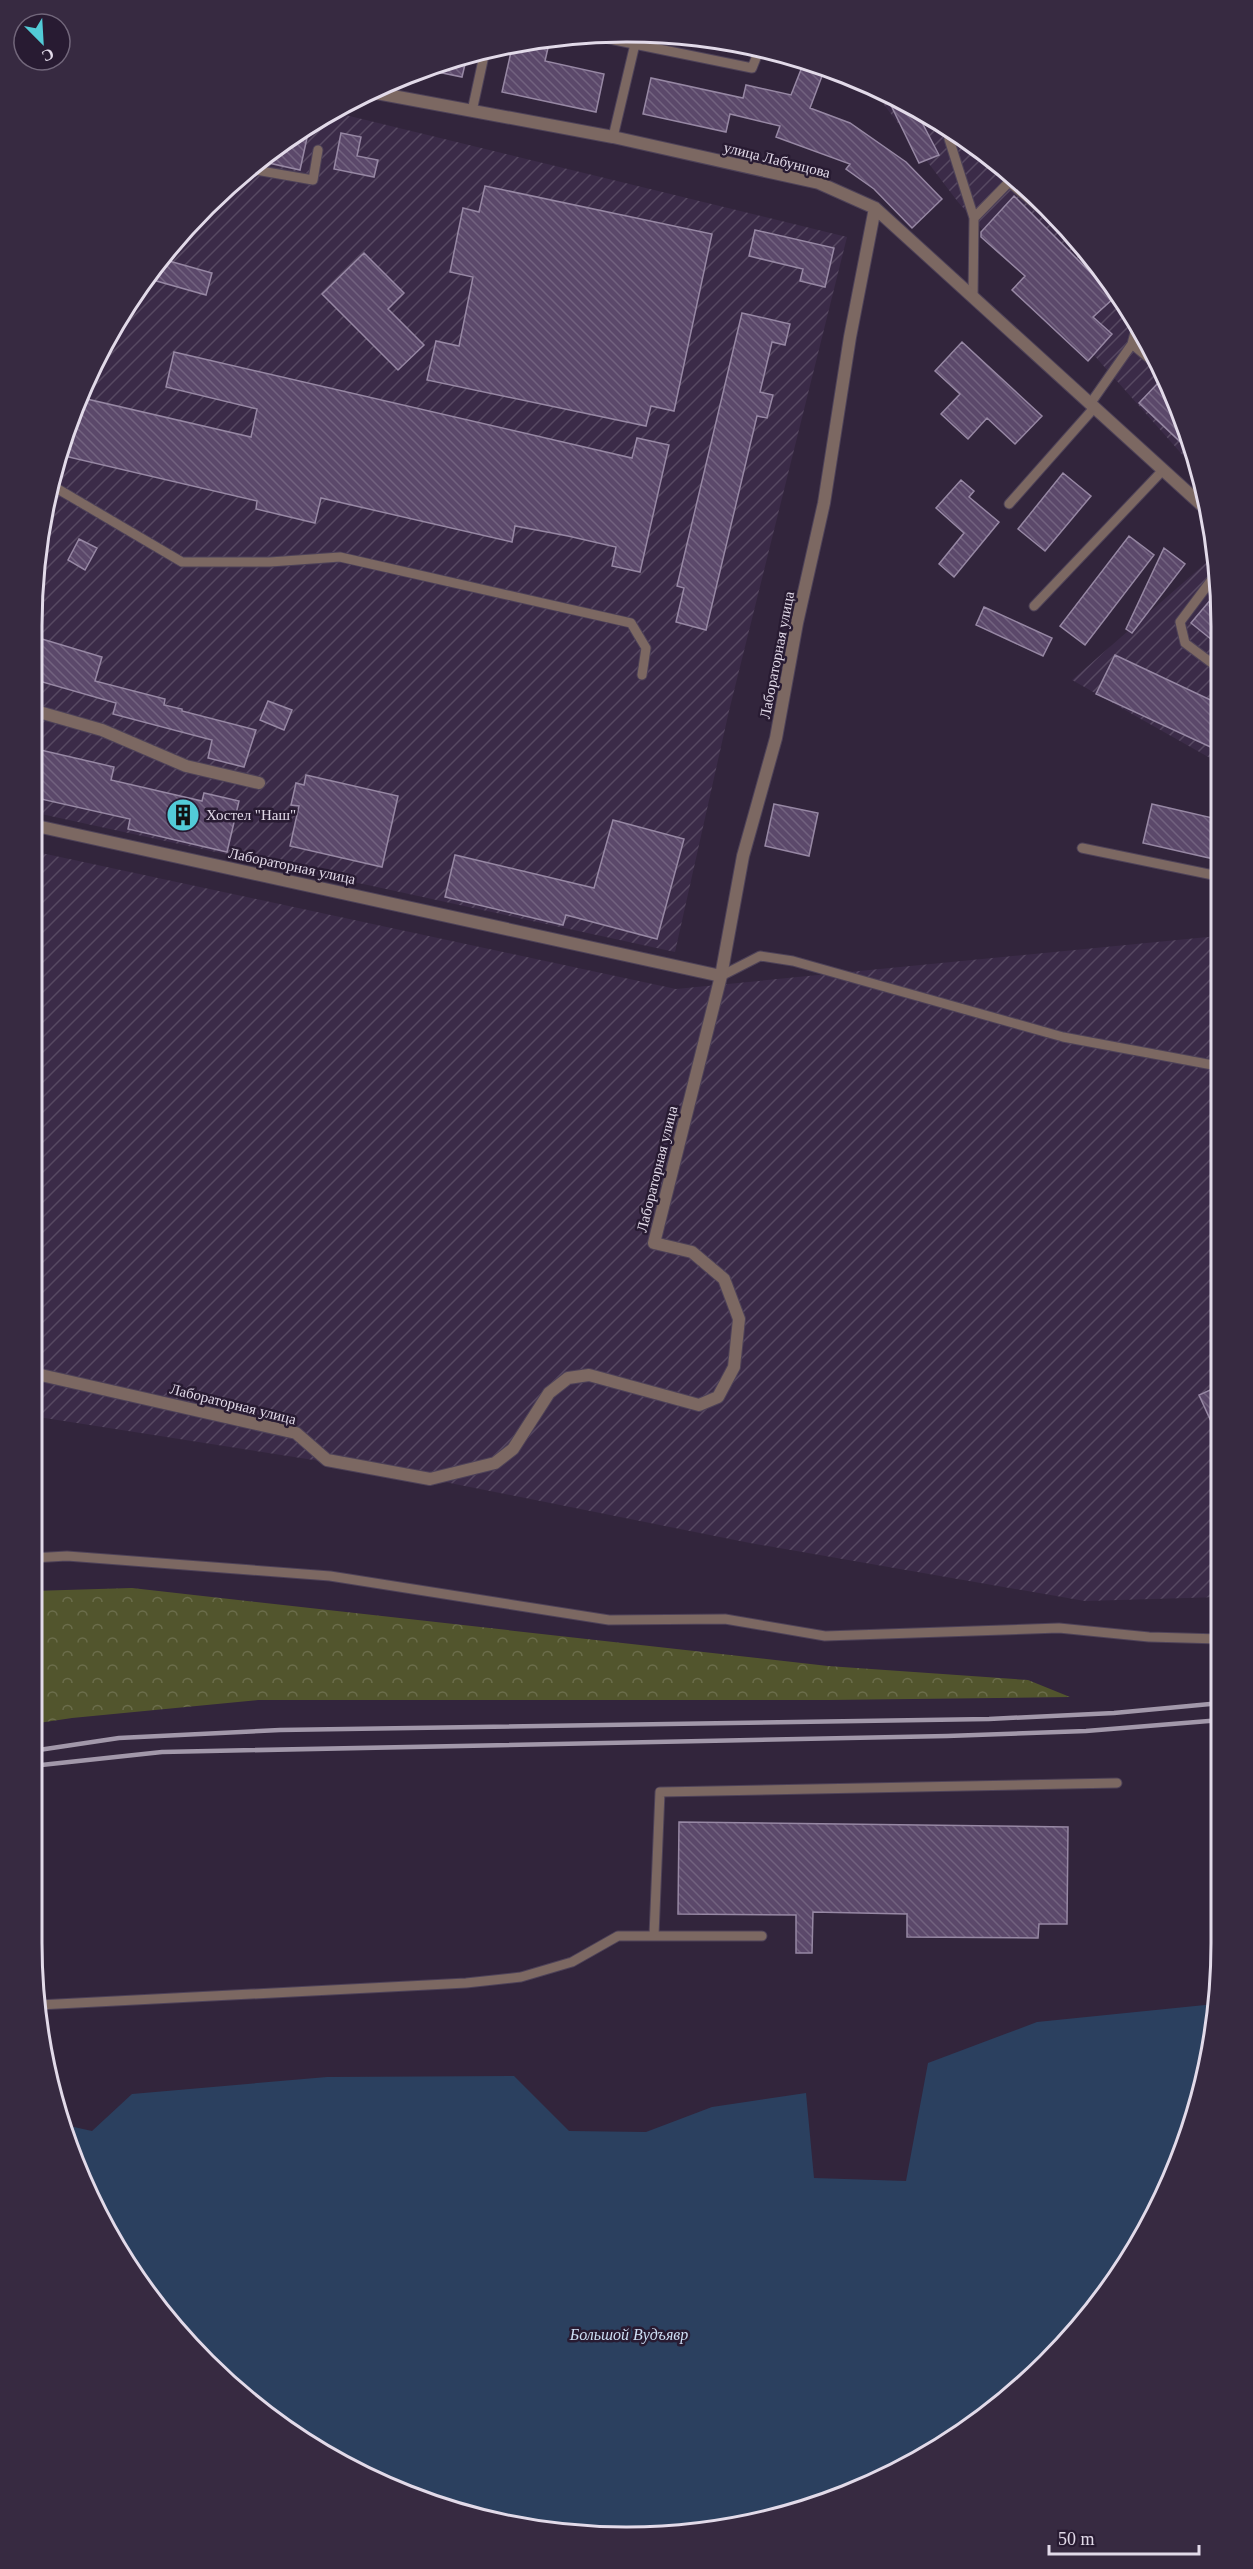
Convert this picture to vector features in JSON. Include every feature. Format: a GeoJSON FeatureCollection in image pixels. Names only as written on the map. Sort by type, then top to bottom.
{"type":"FeatureCollection","features":[{"type":"Feature","properties":{"kind":"street","name":"улица Лабунцова"},"geometry":{"type":"LineString","coordinates":[[384,95],[613,137],[819,183],[875,208],[1197,501]]}},
{"type":"Feature","properties":{"kind":"street","name":"Лабораторная улица"},"geometry":{"type":"LineString","coordinates":[[42,1375],[296,1433],[327,1460],[430,1479],[495,1463],[513,1449],[549,1393],[568,1378],[589,1375],[699,1406],[718,1397],[735,1367],[739,1319],[724,1279],[692,1252],[654,1243],[721,976],[743,856],[776,738],[797,623],[824,503],[850,337],[875,208]]}},
{"type":"Feature","properties":{"kind":"street"},"geometry":{"type":"LineString","coordinates":[[42,713],[102,730],[186,766],[259,783]]}},
{"type":"Feature","properties":{"kind":"street","name":"Лабораторная улица"},"geometry":{"type":"LineString","coordinates":[[42,827],[721,976]]}},
{"type":"Feature","properties":{"kind":"lane"},"geometry":{"type":"LineString","coordinates":[[625,42],[752,69],[757,57]]}},
{"type":"Feature","properties":{"kind":"lane"},"geometry":{"type":"LineString","coordinates":[[613,137],[635,44]]}},
{"type":"Feature","properties":{"kind":"lane"},"geometry":{"type":"LineString","coordinates":[[472,111],[483,60]]}},
{"type":"Feature","properties":{"kind":"lane"},"geometry":{"type":"LineString","coordinates":[[954,143],[974,218],[973,298]]}},
{"type":"Feature","properties":{"kind":"lane"},"geometry":{"type":"LineString","coordinates":[[261,171],[313,180],[318,150]]}},
{"type":"Feature","properties":{"kind":"lane"},"geometry":{"type":"LineString","coordinates":[[974,218],[1008,183]]}},
{"type":"Feature","properties":{"kind":"lane"},"geometry":{"type":"LineString","coordinates":[[1009,504],[1092,406],[1132,344],[1134,336]]}},
{"type":"Feature","properties":{"kind":"lane"},"geometry":{"type":"LineString","coordinates":[[1132,344],[1143,354]]}},
{"type":"Feature","properties":{"kind":"lane"},"geometry":{"type":"LineString","coordinates":[[1034,606],[1162,470]]}},
{"type":"Feature","properties":{"kind":"lane"},"geometry":{"type":"LineString","coordinates":[[58,489],[182,562],[270,562],[340,557],[631,623],[646,648],[642,675]]}},
{"type":"Feature","properties":{"kind":"lane"},"geometry":{"type":"LineString","coordinates":[[1209,583],[1180,622],[1185,643],[1211,662]]}},
{"type":"Feature","properties":{"kind":"lane"},"geometry":{"type":"LineString","coordinates":[[1082,848],[1211,875]]}},
{"type":"Feature","properties":{"kind":"lane"},"geometry":{"type":"LineString","coordinates":[[721,976],[760,956],[793,960],[1063,1037],[1211,1065]]}},
{"type":"Feature","properties":{"kind":"lane"},"geometry":{"type":"LineString","coordinates":[[42,1557],[67,1556],[330,1576],[609,1620],[725,1619],[825,1636],[1059,1628],[1149,1637],[1211,1639]]}},
{"type":"Feature","properties":{"kind":"lane"},"geometry":{"type":"LineString","coordinates":[[654,1935],[660,1792],[1117,1783]]}},
{"type":"Feature","properties":{"kind":"lane"},"geometry":{"type":"LineString","coordinates":[[45,2005],[477,1982],[521,1977],[572,1962],[618,1936],[762,1936]]}},
{"type":"Feature","properties":{"kind":"shaded area"},"geometry":{"type":"Polygon","coordinates":[[[880,100],[919,120],[982,163],[1040,213],[1066,241],[1090,271],[1133,334],[1167,403],[1186,459],[958,202],[880,100]]]}},
{"type":"Feature","properties":{"kind":"shaded area"},"geometry":{"type":"Polygon","coordinates":[[[344,115],[847,237],[729,711],[675,952],[42,814],[42,626],[47,550],[62,475],[86,403],[120,334],[163,271],[187,241],[241,187],[302,141],[344,115]]]}},
{"type":"Feature","properties":{"kind":"shaded area"},"geometry":{"type":"Polygon","coordinates":[[[1207,562],[1211,626],[1211,759],[1072,680],[1207,562]]]}},
{"type":"Feature","properties":{"kind":"shaded area"},"geometry":{"type":"Polygon","coordinates":[[[42,853],[676,989],[1211,937],[1211,1597],[1085,1601],[750,1543],[410,1475],[42,1418],[42,853]]]}},
{"type":"Feature","properties":{"kind":"green space"},"geometry":{"type":"Polygon","coordinates":[[[132,1588],[828,1666],[1028,1680],[1070,1697],[829,1700],[258,1700],[42,1722],[42,1591],[132,1588]]]}},
{"type":"Feature","properties":{"kind":"water","name":"Большой Вудъявр"},"geometry":{"type":"Polygon","coordinates":[[[1207,2005],[1200,2057],[1191,2094],[1167,2166],[1133,2235],[1112,2267],[1066,2328],[1040,2356],[982,2406],[919,2449],[850,2483],[814,2496],[741,2516],[703,2522],[665,2526],[588,2526],[512,2516],[475,2507],[403,2483],[334,2449],[271,2406],[241,2382],[187,2328],[163,2298],[120,2235],[86,2166],[72,2127],[92,2131],[132,2094],[327,2077],[514,2076],[569,2131],[646,2132],[712,2107],[806,2093],[814,2178],[906,2181],[928,2063],[1037,2022],[1207,2005]]]}},
{"type":"Feature","properties":{"kind":"building"},"geometry":{"type":"Polygon","coordinates":[[[548,47],[545,61],[604,74],[596,112],[502,92],[512,53],[548,47]]]}},
{"type":"Feature","properties":{"kind":"building"},"geometry":{"type":"Polygon","coordinates":[[[465,65],[462,77],[440,73],[465,65]]]}},
{"type":"Feature","properties":{"kind":"building"},"geometry":{"type":"Polygon","coordinates":[[[801,69],[822,76],[810,108],[850,123],[906,162],[942,199],[912,228],[874,189],[846,169],[850,164],[776,137],[780,126],[730,114],[726,132],[643,114],[651,78],[743,98],[746,85],[791,95],[801,69]]]}},
{"type":"Feature","properties":{"kind":"building"},"geometry":{"type":"Polygon","coordinates":[[[891,105],[922,122],[939,155],[919,163],[891,105]]]}},
{"type":"Feature","properties":{"kind":"building"},"geometry":{"type":"Polygon","coordinates":[[[341,133],[361,137],[357,156],[378,160],[374,177],[334,169],[341,133]]]}},
{"type":"Feature","properties":{"kind":"building"},"geometry":{"type":"Polygon","coordinates":[[[307,138],[300,170],[271,163],[307,138]]]}},
{"type":"Feature","properties":{"kind":"building"},"geometry":{"type":"Polygon","coordinates":[[[485,186],[712,234],[674,411],[651,406],[646,426],[427,380],[436,341],[459,346],[473,277],[450,272],[463,208],[479,212],[485,186]]]}},
{"type":"Feature","properties":{"kind":"building"},"geometry":{"type":"Polygon","coordinates":[[[1014,196],[1092,274],[1111,301],[1093,317],[1112,334],[1088,361],[1012,290],[1025,276],[981,237],[981,232],[1014,196]]]}},
{"type":"Feature","properties":{"kind":"building"},"geometry":{"type":"Polygon","coordinates":[[[755,230],[834,248],[825,287],[800,281],[803,269],[749,256],[755,230]]]}},
{"type":"Feature","properties":{"kind":"building"},"geometry":{"type":"Polygon","coordinates":[[[364,253],[404,293],[388,309],[424,345],[398,370],[322,294],[364,253]]]}},
{"type":"Feature","properties":{"kind":"building"},"geometry":{"type":"Polygon","coordinates":[[[171,261],[212,273],[206,295],[156,281],[171,261]]]}},
{"type":"Feature","properties":{"kind":"building"},"geometry":{"type":"Polygon","coordinates":[[[742,313],[790,324],[785,345],[772,342],[760,392],[773,395],[767,418],[757,416],[706,630],[676,622],[684,588],[677,586],[742,313]]]}},
{"type":"Feature","properties":{"kind":"building"},"geometry":{"type":"Polygon","coordinates":[[[962,342],[1042,416],[1015,444],[987,418],[968,439],[941,414],[960,394],[935,371],[962,342]]]}},
{"type":"Feature","properties":{"kind":"building"},"geometry":{"type":"Polygon","coordinates":[[[174,352],[632,458],[637,438],[669,445],[640,572],[612,566],[616,547],[568,536],[515,526],[512,542],[321,498],[315,523],[256,509],[257,501],[68,457],[88,399],[251,437],[257,409],[166,387],[174,352]]]}},
{"type":"Feature","properties":{"kind":"building"},"geometry":{"type":"Polygon","coordinates":[[[1158,383],[1181,443],[1139,403],[1158,383]]]}},
{"type":"Feature","properties":{"kind":"building"},"geometry":{"type":"Polygon","coordinates":[[[1063,473],[1091,496],[1045,551],[1018,529],[1063,473]]]}},
{"type":"Feature","properties":{"kind":"building"},"geometry":{"type":"Polygon","coordinates":[[[961,480],[974,491],[969,497],[999,522],[954,577],[939,564],[964,533],[936,508],[961,480]]]}},
{"type":"Feature","properties":{"kind":"building"},"geometry":{"type":"Polygon","coordinates":[[[1129,536],[1154,555],[1085,645],[1060,626],[1129,536]]]}},
{"type":"Feature","properties":{"kind":"building"},"geometry":{"type":"Polygon","coordinates":[[[79,539],[97,548],[85,570],[68,560],[79,539]]]}},
{"type":"Feature","properties":{"kind":"building"},"geometry":{"type":"Polygon","coordinates":[[[1164,548],[1185,564],[1132,633],[1126,629],[1164,548]]]}},
{"type":"Feature","properties":{"kind":"building"},"geometry":{"type":"Polygon","coordinates":[[[1210,600],[1211,639],[1191,623],[1210,600]]]}},
{"type":"Feature","properties":{"kind":"building"},"geometry":{"type":"Polygon","coordinates":[[[984,607],[1052,638],[1043,656],[976,625],[984,607]]]}},
{"type":"Feature","properties":{"kind":"building"},"geometry":{"type":"Polygon","coordinates":[[[42,639],[102,657],[95,681],[165,699],[164,705],[182,709],[182,711],[256,730],[244,767],[208,758],[212,740],[113,714],[116,703],[42,682],[42,639]]]}},
{"type":"Feature","properties":{"kind":"building"},"geometry":{"type":"Polygon","coordinates":[[[1115,655],[1211,700],[1211,747],[1096,694],[1115,655]]]}},
{"type":"Feature","properties":{"kind":"building"},"geometry":{"type":"Polygon","coordinates":[[[268,701],[292,710],[284,730],[260,720],[268,701]]]}},
{"type":"Feature","properties":{"kind":"building"},"geometry":{"type":"Polygon","coordinates":[[[42,750],[114,767],[111,780],[202,801],[204,793],[239,801],[227,852],[128,829],[130,819],[42,799],[42,750]]]}},
{"type":"Feature","properties":{"kind":"building"},"geometry":{"type":"Polygon","coordinates":[[[306,775],[398,796],[382,867],[290,846],[299,806],[291,805],[296,783],[304,785],[306,775]]]}},
{"type":"Feature","properties":{"kind":"building"},"geometry":{"type":"Polygon","coordinates":[[[774,804],[818,813],[809,856],[765,846],[774,804]]]}},
{"type":"Feature","properties":{"kind":"building"},"geometry":{"type":"Polygon","coordinates":[[[1152,804],[1211,818],[1211,858],[1143,843],[1152,804]]]}},
{"type":"Feature","properties":{"kind":"building"},"geometry":{"type":"Polygon","coordinates":[[[613,820],[684,839],[657,939],[566,915],[563,925],[445,897],[455,855],[594,888],[613,820]]]}},
{"type":"Feature","properties":{"kind":"building"},"geometry":{"type":"Polygon","coordinates":[[[1211,1390],[1211,1421],[1199,1395],[1211,1390]]]}},
{"type":"Feature","properties":{"kind":"building"},"geometry":{"type":"Polygon","coordinates":[[[679,1822],[1068,1827],[1067,1924],[1039,1924],[1038,1938],[907,1937],[907,1914],[813,1912],[812,1953],[796,1953],[796,1915],[678,1914],[679,1822]]]}},
{"type":"Feature","properties":{"kind":"railway"},"geometry":{"type":"LineString","coordinates":[[42,1750],[119,1738],[280,1730],[989,1719],[1114,1713],[1211,1704]]}},
{"type":"Feature","properties":{"kind":"railway"},"geometry":{"type":"LineString","coordinates":[[42,1765],[162,1752],[947,1736],[1086,1731],[1211,1721]]}},
{"type":"Feature","properties":{"kind":"place","name":"Хостел \"Наш\""},"geometry":{"type":"Point","coordinates":[183,815]}}]}
